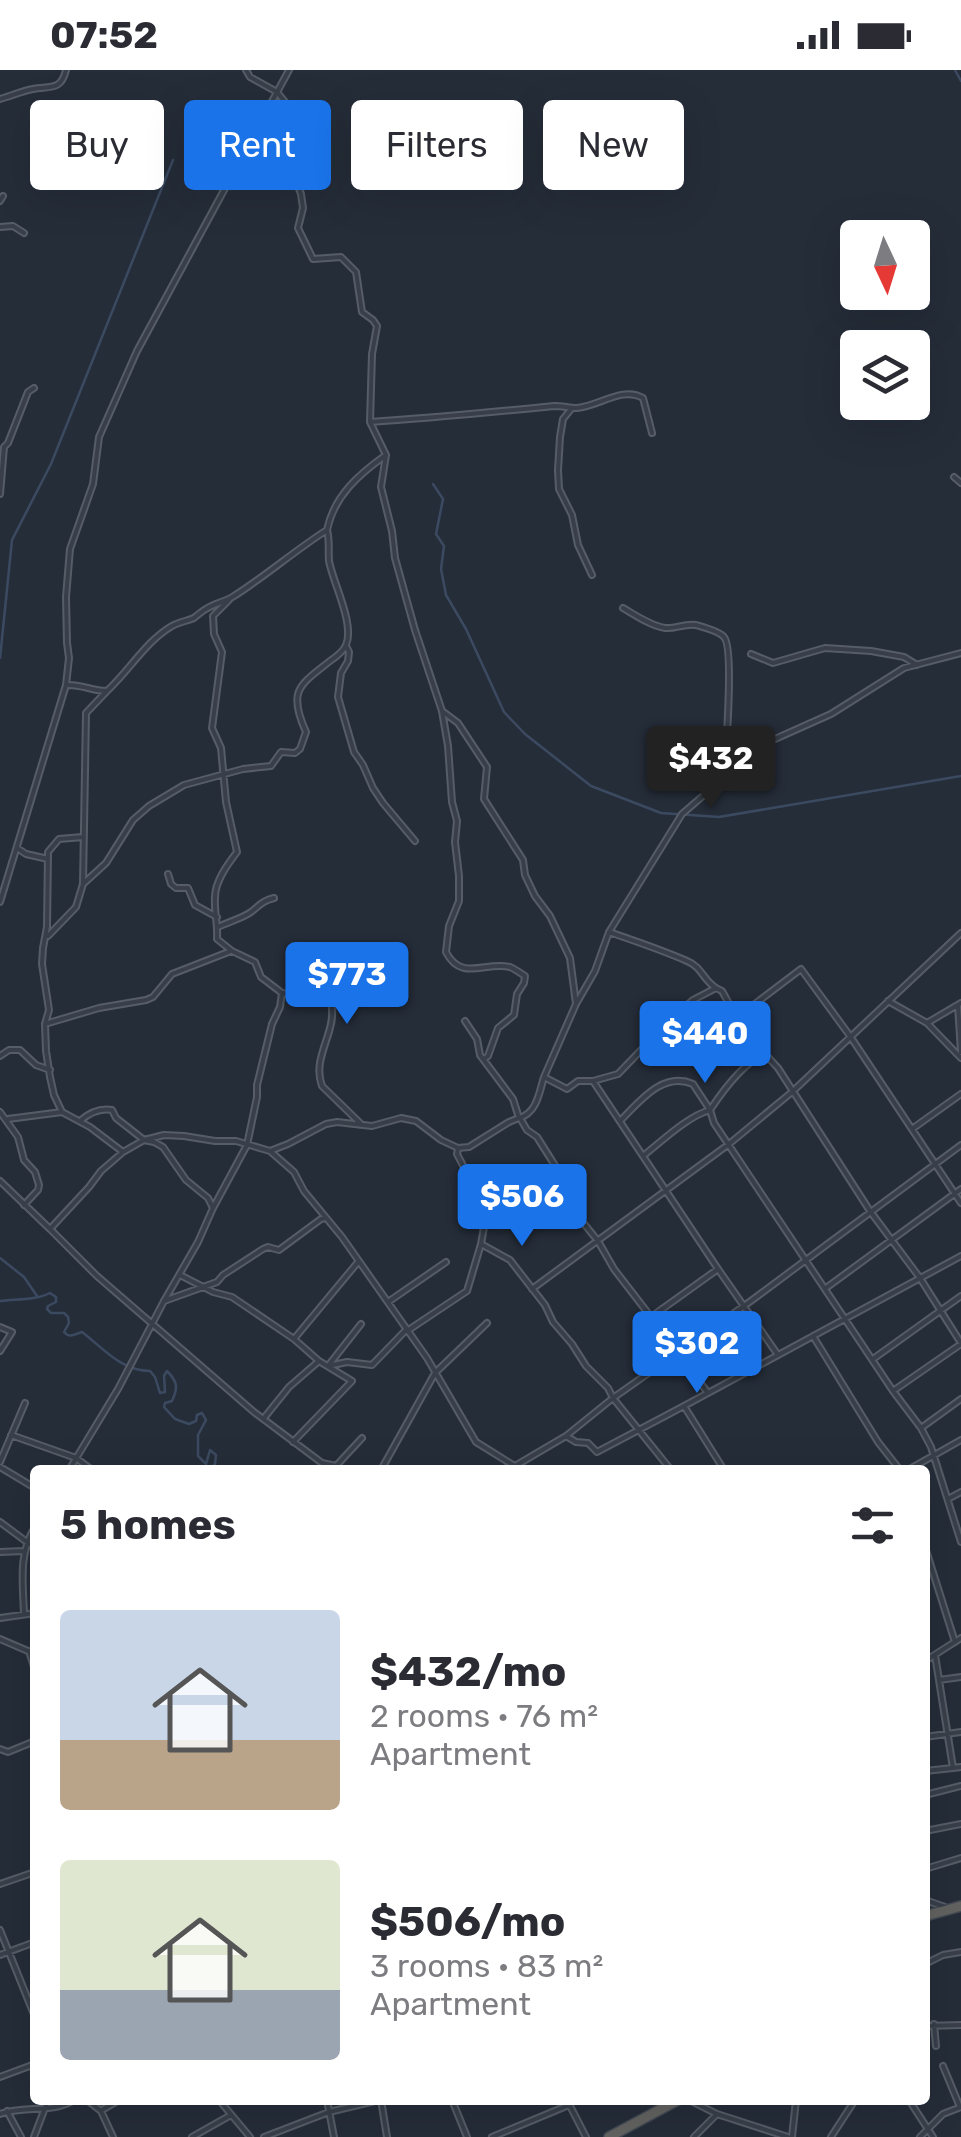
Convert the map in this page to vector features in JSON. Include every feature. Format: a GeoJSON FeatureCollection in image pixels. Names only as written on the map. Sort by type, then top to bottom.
{"type":"FeatureCollection","features":[{"type":"Feature","properties":{"kind":"highway"},"geometry":{"type":"LineString","coordinates":[[930,1915],[961,1906]]}},
{"type":"Feature","properties":{"kind":"highway"},"geometry":{"type":"LineString","coordinates":[[609,2137],[668,2105]]}},
{"type":"Feature","properties":{"kind":"street"},"geometry":{"type":"LineString","coordinates":[[0,99],[34,88],[53,88],[64,78],[66,70]]}},
{"type":"Feature","properties":{"kind":"street"},"geometry":{"type":"LineString","coordinates":[[246,70],[250,77],[278,92],[289,107],[291,168],[302,194],[298,228],[303,241],[313,259],[341,257],[356,272],[362,312],[377,326],[370,422],[386,455],[380,487],[395,558],[442,711],[457,821],[459,901],[449,926],[446,952],[454,964],[464,968],[510,967],[525,976],[514,1015],[498,1028],[484,1059]]}},
{"type":"Feature","properties":{"kind":"street"},"geometry":{"type":"LineString","coordinates":[[0,902],[66,685],[70,548],[94,484],[99,438],[137,351],[289,70]]}},
{"type":"Feature","properties":{"kind":"street"},"geometry":{"type":"LineString","coordinates":[[0,228],[13,226],[24,232]]}},
{"type":"Feature","properties":{"kind":"street"},"geometry":{"type":"LineString","coordinates":[[0,494],[4,448],[28,392],[34,388]]}},
{"type":"Feature","properties":{"kind":"street"},"geometry":{"type":"LineString","coordinates":[[370,422],[572,408],[598,404],[622,394],[640,395],[652,434]]}},
{"type":"Feature","properties":{"kind":"street"},"geometry":{"type":"LineString","coordinates":[[572,408],[563,420],[560,438],[559,489],[572,514],[576,540],[592,575]]}},
{"type":"Feature","properties":{"kind":"street"},"geometry":{"type":"LineString","coordinates":[[82,884],[106,863],[132,820],[149,806],[184,785],[243,769],[264,768],[281,752],[295,753],[300,749],[306,732],[300,717],[299,688],[340,654],[348,636],[330,564],[327,530],[333,510],[347,488],[386,455]]}},
{"type":"Feature","properties":{"kind":"street"},"geometry":{"type":"LineString","coordinates":[[954,477],[961,483]]}},
{"type":"Feature","properties":{"kind":"street"},"geometry":{"type":"LineString","coordinates":[[327,530],[293,551],[213,616],[214,634],[222,652],[212,728],[221,748],[222,776],[238,852],[214,890],[216,939],[255,962],[261,977],[282,993],[301,998],[324,996],[331,1003],[332,1019],[319,1080],[363,1126]]}},
{"type":"Feature","properties":{"kind":"street"},"geometry":{"type":"LineString","coordinates":[[45,939],[76,907],[82,884],[86,713],[173,625],[229,600]]}},
{"type":"Feature","properties":{"kind":"street"},"geometry":{"type":"LineString","coordinates":[[270,1151],[326,1124],[363,1126],[401,1118],[416,1120],[458,1148],[469,1147],[534,1109],[544,1077],[609,932],[682,814],[718,783],[725,768],[727,640],[723,635],[686,624],[664,628],[623,608]]}},
{"type":"Feature","properties":{"kind":"street"},"geometry":{"type":"LineString","coordinates":[[346,646],[348,661],[341,672],[338,696],[354,752],[383,803],[415,841]]}},
{"type":"Feature","properties":{"kind":"street"},"geometry":{"type":"LineString","coordinates":[[751,654],[773,663],[825,648],[891,653],[917,664]]}},
{"type":"Feature","properties":{"kind":"street"},"geometry":{"type":"LineString","coordinates":[[757,748],[831,714],[891,674],[961,652]]}},
{"type":"Feature","properties":{"kind":"street"},"geometry":{"type":"LineString","coordinates":[[66,685],[81,684],[92,691],[107,691]]}},
{"type":"Feature","properties":{"kind":"street"},"geometry":{"type":"LineString","coordinates":[[442,711],[458,723],[487,767],[484,800],[523,860],[535,896],[570,958],[576,1004]]}},
{"type":"Feature","properties":{"kind":"street"},"geometry":{"type":"LineString","coordinates":[[84,838],[59,839],[48,852],[48,928],[42,964],[49,1010],[46,1051],[54,1096],[62,1112],[124,1152]]}},
{"type":"Feature","properties":{"kind":"street"},"geometry":{"type":"LineString","coordinates":[[17,848],[48,860]]}},
{"type":"Feature","properties":{"kind":"street"},"geometry":{"type":"LineString","coordinates":[[168,874],[171,884],[188,888],[196,905],[217,918]]}},
{"type":"Feature","properties":{"kind":"street"},"geometry":{"type":"LineString","coordinates":[[218,927],[248,916],[264,900],[274,898]]}},
{"type":"Feature","properties":{"kind":"street"},"geometry":{"type":"LineString","coordinates":[[609,932],[689,961],[701,970],[706,982],[722,990],[961,1344],[894,1391]]}},
{"type":"Feature","properties":{"kind":"street"},"geometry":{"type":"LineString","coordinates":[[532,1289],[729,1144],[792,1092],[961,934]]}},
{"type":"Feature","properties":{"kind":"street"},"geometry":{"type":"LineString","coordinates":[[45,1024],[99,1008],[146,1000],[172,974],[232,951]]}},
{"type":"Feature","properties":{"kind":"street"},"geometry":{"type":"LineString","coordinates":[[739,1016],[801,969],[961,1202]]}},
{"type":"Feature","properties":{"kind":"street"},"geometry":{"type":"LineString","coordinates":[[544,1077],[567,1089],[578,1081],[593,1082],[618,1074],[672,1018],[693,1000],[716,988]]}},
{"type":"Feature","properties":{"kind":"street"},"geometry":{"type":"LineString","coordinates":[[72,1465],[118,1389],[247,1145],[256,1085],[282,993]]}},
{"type":"Feature","properties":{"kind":"street"},"geometry":{"type":"LineString","coordinates":[[888,1000],[926,1024],[961,1055]]}},
{"type":"Feature","properties":{"kind":"street"},"geometry":{"type":"LineString","coordinates":[[926,1024],[959,1004],[961,1055]]}},
{"type":"Feature","properties":{"kind":"street"},"geometry":{"type":"LineString","coordinates":[[464,1021],[517,1107],[519,1118],[537,1137],[566,1182],[582,1220],[614,1269],[708,1393]]}},
{"type":"Feature","properties":{"kind":"street"},"geometry":{"type":"LineString","coordinates":[[0,1056],[9,1050],[20,1050],[36,1065],[50,1070]]}},
{"type":"Feature","properties":{"kind":"street"},"geometry":{"type":"LineString","coordinates":[[643,1156],[691,1118],[710,1110],[749,1063],[765,1054]]}},
{"type":"Feature","properties":{"kind":"street"},"geometry":{"type":"LineString","coordinates":[[593,1082],[778,1355]]}},
{"type":"Feature","properties":{"kind":"street"},"geometry":{"type":"LineString","coordinates":[[620,1120],[667,1082],[693,1084],[714,1123],[921,1428],[934,1455],[961,1540]]}},
{"type":"Feature","properties":{"kind":"street"},"geometry":{"type":"LineString","coordinates":[[911,1130],[961,1094]]}},
{"type":"Feature","properties":{"kind":"street"},"geometry":{"type":"LineString","coordinates":[[80,1121],[102,1109],[112,1110],[116,1118],[144,1140],[163,1148],[213,1208]]}},
{"type":"Feature","properties":{"kind":"street"},"geometry":{"type":"LineString","coordinates":[[2,1116],[62,1112]]}},
{"type":"Feature","properties":{"kind":"street"},"geometry":{"type":"LineString","coordinates":[[2,1116],[18,1137],[24,1160],[35,1172],[39,1185],[24,1205]]}},
{"type":"Feature","properties":{"kind":"street"},"geometry":{"type":"LineString","coordinates":[[50,1229],[95,1177],[144,1140],[184,1136],[236,1141],[270,1151],[294,1172],[427,1358],[476,1442],[513,1465]]}},
{"type":"Feature","properties":{"kind":"street"},"geometry":{"type":"LineString","coordinates":[[517,1465],[566,1436],[961,1145]]}},
{"type":"Feature","properties":{"kind":"street"},"geometry":{"type":"LineString","coordinates":[[328,1366],[348,1362],[372,1365],[406,1330],[467,1290],[484,1227],[458,1148]]}},
{"type":"Feature","properties":{"kind":"street"},"geometry":{"type":"LineString","coordinates":[[0,1181],[97,1276],[254,1412],[329,1465]]}},
{"type":"Feature","properties":{"kind":"street"},"geometry":{"type":"LineString","coordinates":[[826,1288],[961,1189]]}},
{"type":"Feature","properties":{"kind":"street"},"geometry":{"type":"LineString","coordinates":[[164,1301],[217,1282],[263,1249],[279,1250],[326,1218]]}},
{"type":"Feature","properties":{"kind":"street"},"geometry":{"type":"LineString","coordinates":[[481,1244],[510,1260],[586,1366],[608,1388],[667,1465]]}},
{"type":"Feature","properties":{"kind":"street"},"geometry":{"type":"LineString","coordinates":[[566,1436],[588,1443],[597,1452],[961,1256]]}},
{"type":"Feature","properties":{"kind":"street"},"geometry":{"type":"LineString","coordinates":[[294,1340],[358,1262]]}},
{"type":"Feature","properties":{"kind":"street"},"geometry":{"type":"LineString","coordinates":[[388,1303],[446,1262]]}},
{"type":"Feature","properties":{"kind":"street"},"geometry":{"type":"LineString","coordinates":[[650,1317],[718,1269]]}},
{"type":"Feature","properties":{"kind":"street"},"geometry":{"type":"LineString","coordinates":[[180,1274],[213,1292],[232,1296],[319,1361],[352,1380],[293,1442]]}},
{"type":"Feature","properties":{"kind":"street"},"geometry":{"type":"LineString","coordinates":[[873,1359],[961,1296]]}},
{"type":"Feature","properties":{"kind":"street"},"geometry":{"type":"LineString","coordinates":[[384,1465],[435,1373],[487,1323]]}},
{"type":"Feature","properties":{"kind":"street"},"geometry":{"type":"LineString","coordinates":[[328,1366],[361,1324]]}},
{"type":"Feature","properties":{"kind":"street"},"geometry":{"type":"LineString","coordinates":[[0,1327],[12,1332],[0,1351]]}},
{"type":"Feature","properties":{"kind":"street"},"geometry":{"type":"LineString","coordinates":[[813,1336],[896,1465]]}},
{"type":"Feature","properties":{"kind":"street"},"geometry":{"type":"LineString","coordinates":[[264,1418],[288,1388],[319,1361]]}},
{"type":"Feature","properties":{"kind":"street"},"geometry":{"type":"LineString","coordinates":[[921,1428],[961,1400]]}},
{"type":"Feature","properties":{"kind":"street"},"geometry":{"type":"LineString","coordinates":[[25,1402],[0,1464],[30,1485]]}},
{"type":"Feature","properties":{"kind":"street"},"geometry":{"type":"LineString","coordinates":[[684,1406],[720,1465]]}},
{"type":"Feature","properties":{"kind":"street"},"geometry":{"type":"LineString","coordinates":[[11,1435],[85,1465]]}},
{"type":"Feature","properties":{"kind":"street"},"geometry":{"type":"LineString","coordinates":[[341,1465],[362,1438]]}},
{"type":"Feature","properties":{"kind":"street"},"geometry":{"type":"LineString","coordinates":[[917,1465],[961,1440]]}},
{"type":"Feature","properties":{"kind":"street"},"geometry":{"type":"LineString","coordinates":[[948,1499],[961,1492]]}},
{"type":"Feature","properties":{"kind":"street"},"geometry":{"type":"LineString","coordinates":[[0,1522],[30,1544]]}},
{"type":"Feature","properties":{"kind":"street"},"geometry":{"type":"LineString","coordinates":[[24,1614],[24,1552],[30,1534]]}},
{"type":"Feature","properties":{"kind":"street"},"geometry":{"type":"LineString","coordinates":[[0,1552],[24,1552]]}},
{"type":"Feature","properties":{"kind":"street"},"geometry":{"type":"LineString","coordinates":[[930,1563],[955,1642]]}},
{"type":"Feature","properties":{"kind":"street"},"geometry":{"type":"LineString","coordinates":[[0,1618],[30,1614]]}},
{"type":"Feature","properties":{"kind":"street"},"geometry":{"type":"LineString","coordinates":[[930,1656],[961,1638]]}},
{"type":"Feature","properties":{"kind":"street"},"geometry":{"type":"LineString","coordinates":[[0,1639],[30,1651]]}},
{"type":"Feature","properties":{"kind":"street"},"geometry":{"type":"LineString","coordinates":[[934,1655],[953,1768]]}},
{"type":"Feature","properties":{"kind":"street"},"geometry":{"type":"LineString","coordinates":[[938,1680],[961,1677]]}},
{"type":"Feature","properties":{"kind":"street"},"geometry":{"type":"LineString","coordinates":[[930,1736],[961,1732]]}},
{"type":"Feature","properties":{"kind":"street"},"geometry":{"type":"LineString","coordinates":[[0,1750],[8,1752],[30,1742]]}},
{"type":"Feature","properties":{"kind":"street"},"geometry":{"type":"LineString","coordinates":[[930,1770],[961,1767]]}},
{"type":"Feature","properties":{"kind":"street"},"geometry":{"type":"LineString","coordinates":[[930,1794],[961,1786]]}},
{"type":"Feature","properties":{"kind":"street"},"geometry":{"type":"LineString","coordinates":[[930,1830],[961,1824]]}},
{"type":"Feature","properties":{"kind":"street"},"geometry":{"type":"LineString","coordinates":[[930,1867],[961,1858]]}},
{"type":"Feature","properties":{"kind":"street"},"geometry":{"type":"LineString","coordinates":[[0,1884],[30,1874]]}},
{"type":"Feature","properties":{"kind":"street"},"geometry":{"type":"LineString","coordinates":[[930,1902],[949,1909]]}},
{"type":"Feature","properties":{"kind":"street"},"geometry":{"type":"LineString","coordinates":[[0,1930],[30,2004]]}},
{"type":"Feature","properties":{"kind":"street"},"geometry":{"type":"LineString","coordinates":[[0,1956],[30,1944]]}},
{"type":"Feature","properties":{"kind":"street"},"geometry":{"type":"LineString","coordinates":[[930,1962],[961,1952]]}},
{"type":"Feature","properties":{"kind":"street"},"geometry":{"type":"LineString","coordinates":[[934,2024],[936,2046]]}},
{"type":"Feature","properties":{"kind":"street"},"geometry":{"type":"LineString","coordinates":[[930,2025],[961,2025]]}},
{"type":"Feature","properties":{"kind":"street"},"geometry":{"type":"LineString","coordinates":[[0,2077],[30,2066]]}},
{"type":"Feature","properties":{"kind":"street"},"geometry":{"type":"LineString","coordinates":[[943,2066],[961,2117]]}},
{"type":"Feature","properties":{"kind":"street"},"geometry":{"type":"LineString","coordinates":[[34,2137],[47,2105]]}},
{"type":"Feature","properties":{"kind":"street"},"geometry":{"type":"LineString","coordinates":[[0,2114],[64,2105]]}},
{"type":"Feature","properties":{"kind":"street"},"geometry":{"type":"LineString","coordinates":[[93,2105],[101,2111],[113,2137]]}},
{"type":"Feature","properties":{"kind":"street"},"geometry":{"type":"LineString","coordinates":[[101,2111],[111,2105]]}},
{"type":"Feature","properties":{"kind":"street"},"geometry":{"type":"LineString","coordinates":[[223,2105],[250,2137]]}},
{"type":"Feature","properties":{"kind":"street"},"geometry":{"type":"LineString","coordinates":[[328,2105],[334,2137]]}},
{"type":"Feature","properties":{"kind":"street"},"geometry":{"type":"LineString","coordinates":[[264,2137],[359,2105]]}},
{"type":"Feature","properties":{"kind":"street"},"geometry":{"type":"LineString","coordinates":[[381,2105],[387,2137]]}},
{"type":"Feature","properties":{"kind":"street"},"geometry":{"type":"LineString","coordinates":[[454,2105],[468,2137]]}},
{"type":"Feature","properties":{"kind":"street"},"geometry":{"type":"LineString","coordinates":[[492,2137],[564,2105]]}},
{"type":"Feature","properties":{"kind":"street"},"geometry":{"type":"LineString","coordinates":[[569,2105],[586,2137]]}},
{"type":"Feature","properties":{"kind":"street"},"geometry":{"type":"LineString","coordinates":[[652,2105],[652,2113]]}},
{"type":"Feature","properties":{"kind":"street"},"geometry":{"type":"LineString","coordinates":[[699,2105],[790,2137],[795,2105]]}},
{"type":"Feature","properties":{"kind":"street"},"geometry":{"type":"LineString","coordinates":[[831,2137],[852,2105]]}},
{"type":"Feature","properties":{"kind":"street"},"geometry":{"type":"LineString","coordinates":[[912,2105],[933,2137]]}},
{"type":"Feature","properties":{"kind":"street"},"geometry":{"type":"LineString","coordinates":[[920,2137],[942,2114],[960,2107]]}},
{"type":"Feature","properties":{"kind":"street"},"geometry":{"type":"LineString","coordinates":[[8,2111],[22,2137]]}},
{"type":"Feature","properties":{"kind":"street"},"geometry":{"type":"LineString","coordinates":[[694,2137],[717,2114]]}},
{"type":"Feature","properties":{"kind":"street"},"geometry":{"type":"LineString","coordinates":[[192,2137],[232,2115]]}},
{"type":"Feature","properties":{"kind":"waterway"},"geometry":{"type":"LineString","coordinates":[[955,70],[961,81]]}},
{"type":"Feature","properties":{"kind":"waterway"},"geometry":{"type":"LineString","coordinates":[[0,658],[12,540],[51,464],[173,160]]}},
{"type":"Feature","properties":{"kind":"waterway"},"geometry":{"type":"LineString","coordinates":[[433,484],[443,499],[436,534],[444,546],[441,569],[446,595],[504,712],[525,734],[591,786],[661,813],[719,817],[961,776]]}},
{"type":"Feature","properties":{"kind":"waterway"},"geometry":{"type":"LineString","coordinates":[[0,1258],[24,1277],[37,1296]]}},
{"type":"Feature","properties":{"kind":"waterway"},"geometry":{"type":"LineString","coordinates":[[0,1301],[50,1293],[56,1302],[47,1309],[68,1317],[66,1334],[82,1332],[121,1363],[150,1371],[160,1393],[165,1392],[167,1371],[176,1389],[172,1401],[164,1407],[175,1419],[189,1424],[202,1413],[206,1420],[198,1435],[198,1456],[206,1464],[210,1450],[216,1455],[214,1465]]}}]}
